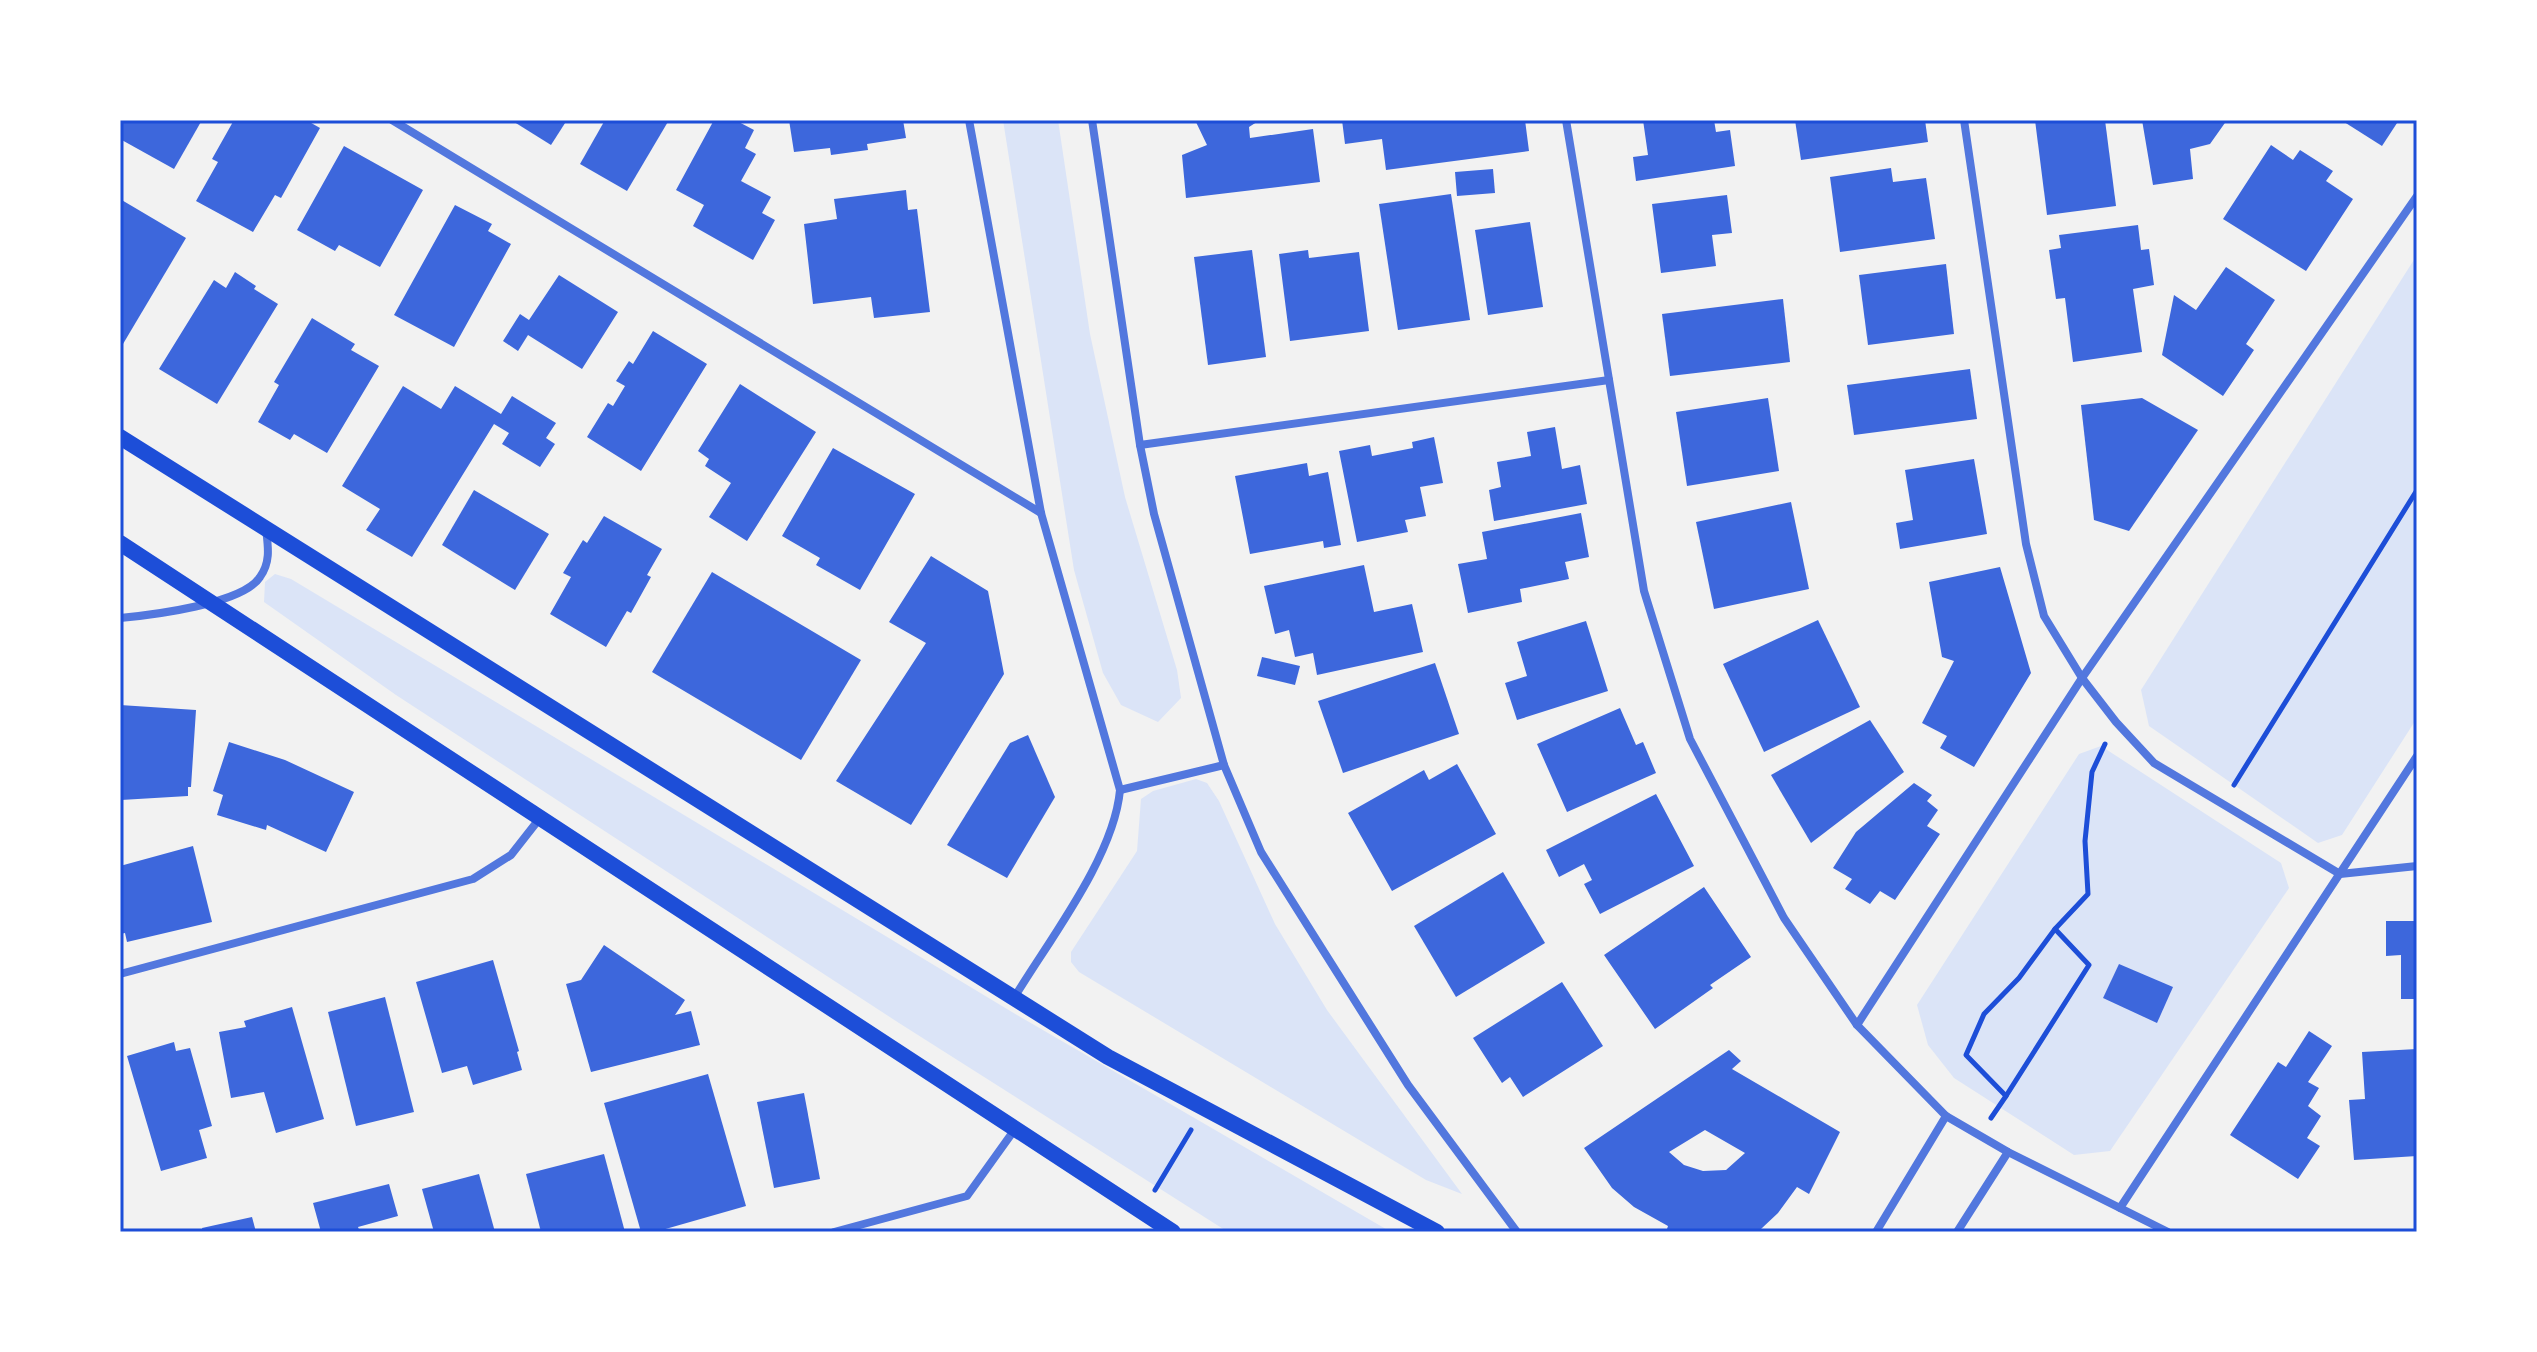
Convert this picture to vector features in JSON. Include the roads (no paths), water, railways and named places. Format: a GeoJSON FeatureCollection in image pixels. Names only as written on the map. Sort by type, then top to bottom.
{"type":"FeatureCollection","features":[{"type":"Feature","properties":{"kind":"main road"},"geometry":{"type":"LineString","coordinates":[[120,437],[1108,1057],[1437,1232]]}},
{"type":"Feature","properties":{"kind":"main road"},"geometry":{"type":"LineString","coordinates":[[120,543],[1173,1232]]}},
{"type":"Feature","properties":{"kind":"street"},"geometry":{"type":"LineString","coordinates":[[392,120],[1041,513]]}},
{"type":"Feature","properties":{"kind":"street"},"geometry":{"type":"LineString","coordinates":[[969,120],[1041,513],[1120,790],[1114,821],[1100,858],[1014,998]]}},
{"type":"Feature","properties":{"kind":"street"},"geometry":{"type":"LineString","coordinates":[[1092,120],[1140,445],[1154,514],[1224,765],[1261,852],[1408,1085],[1517,1232]]}},
{"type":"Feature","properties":{"kind":"street"},"geometry":{"type":"LineString","coordinates":[[1566,120],[1644,591],[1690,739],[1784,918],[1857,1025],[1946,1116],[2008,1152],[2168,1232]]}},
{"type":"Feature","properties":{"kind":"street"},"geometry":{"type":"LineString","coordinates":[[1964,120],[2026,544],[2044,616],[2082,678],[2116,722],[2154,763],[2340,874],[2417,866]]}},
{"type":"Feature","properties":{"kind":"street"},"geometry":{"type":"LineString","coordinates":[[1857,1025],[2082,678],[2417,196]]}},
{"type":"Feature","properties":{"kind":"street"},"geometry":{"type":"LineString","coordinates":[[1140,445],[1609,380]]}},
{"type":"Feature","properties":{"kind":"street"},"geometry":{"type":"LineString","coordinates":[[120,618],[240,595],[260,578],[269,554],[266,527]]}},
{"type":"Feature","properties":{"kind":"street"},"geometry":{"type":"LineString","coordinates":[[2120,1208],[2417,756]]}},
{"type":"Feature","properties":{"kind":"street"},"geometry":{"type":"LineString","coordinates":[[1120,790],[1224,765]]}},
{"type":"Feature","properties":{"kind":"street"},"geometry":{"type":"LineString","coordinates":[[120,974],[473,879],[511,855],[540,818]]}},
{"type":"Feature","properties":{"kind":"street"},"geometry":{"type":"LineString","coordinates":[[1876,1232],[1946,1116]]}},
{"type":"Feature","properties":{"kind":"street"},"geometry":{"type":"LineString","coordinates":[[834,1232],[967,1196],[1015,1129]]}},
{"type":"Feature","properties":{"kind":"street"},"geometry":{"type":"LineString","coordinates":[[1957,1232],[2008,1152]]}}]}
